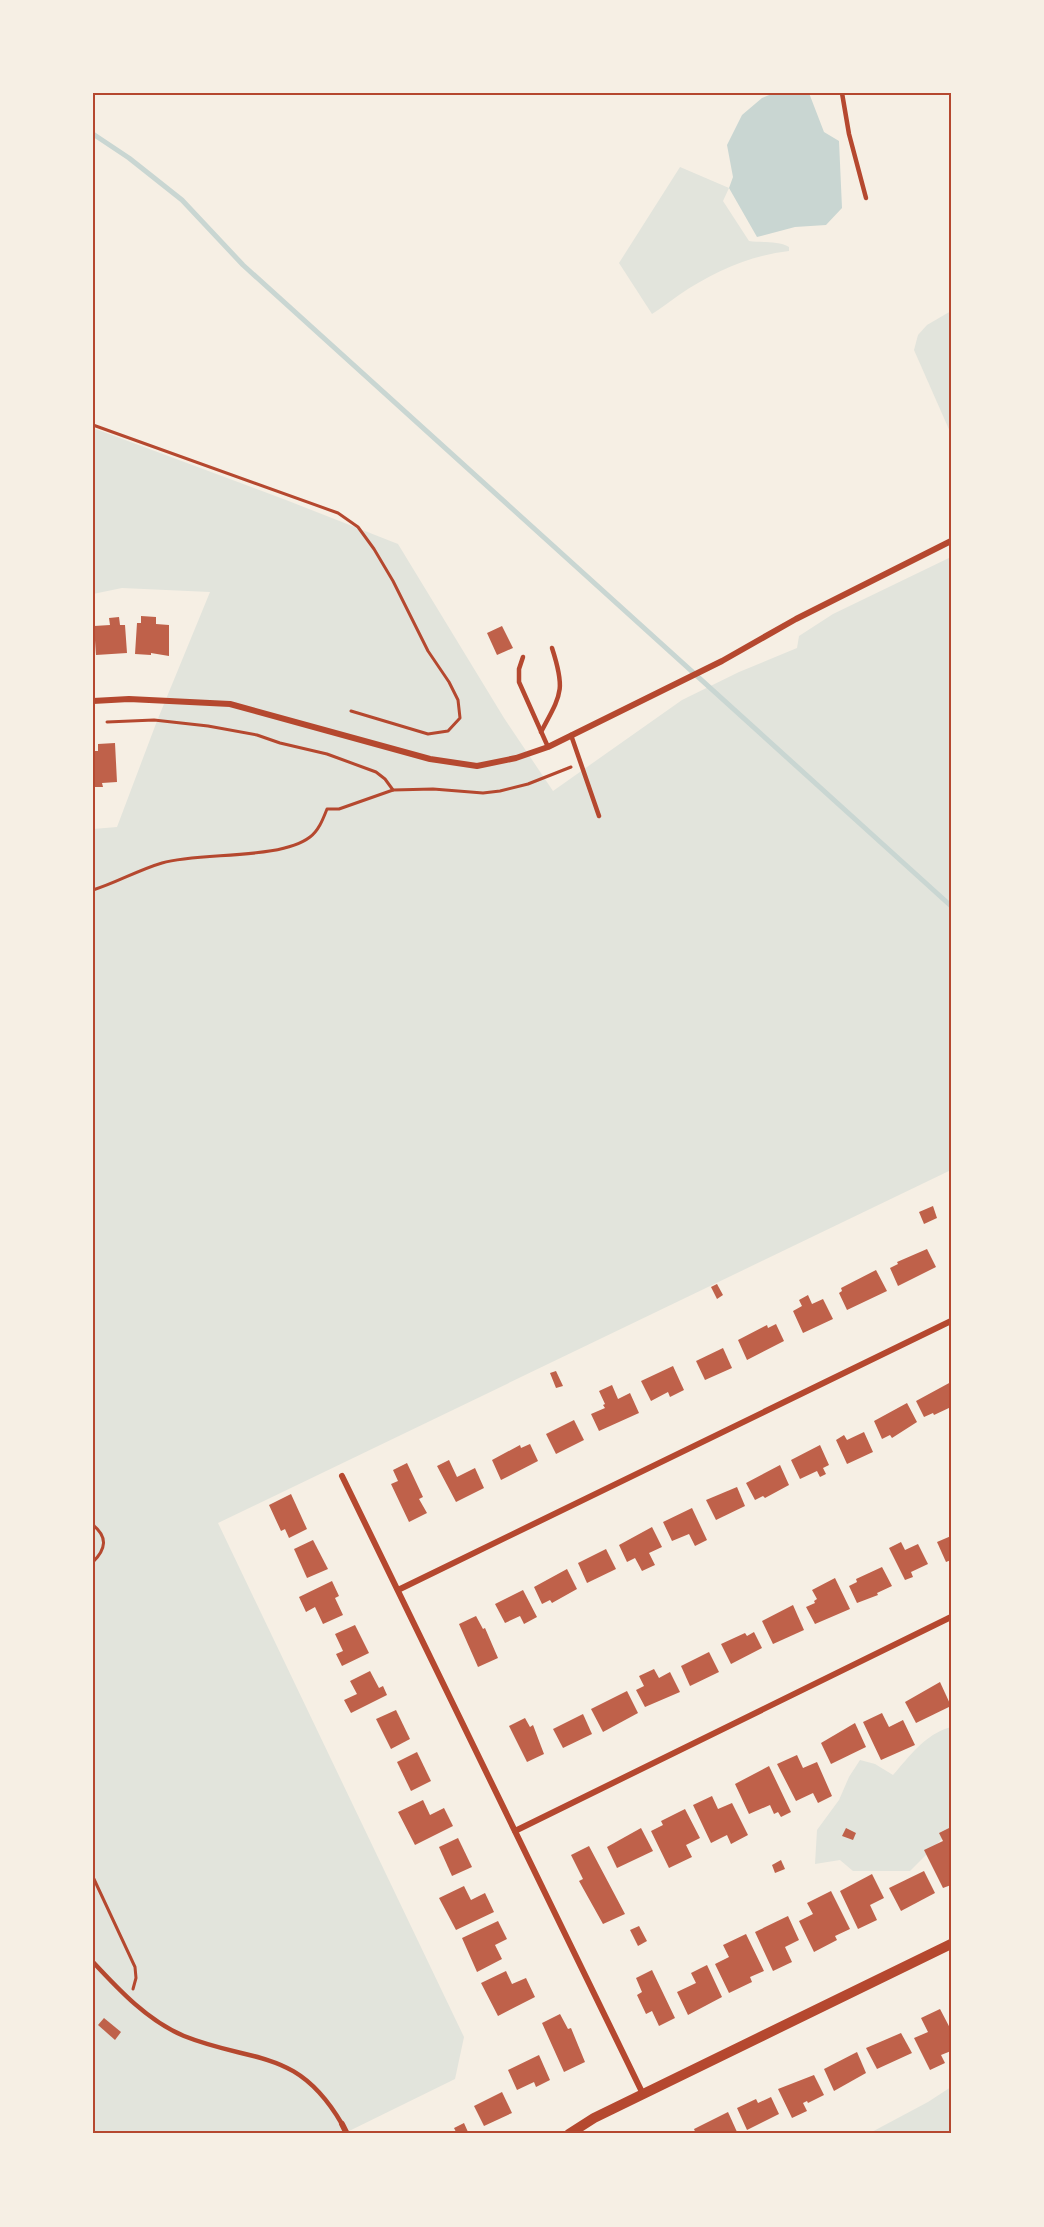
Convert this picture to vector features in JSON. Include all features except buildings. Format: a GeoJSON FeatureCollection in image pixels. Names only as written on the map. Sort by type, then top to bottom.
{"type":"FeatureCollection","features":[{"type":"Feature","properties":{"kind":"street"},"geometry":{"type":"LineString","coordinates":[[93,701],[129,699],[231,704],[430,759],[477,766],[516,758],[548,747],[722,661],[796,619],[951,541]]}},
{"type":"Feature","properties":{"kind":"street"},"geometry":{"type":"LineString","coordinates":[[398,1590],[951,1321]]}},
{"type":"Feature","properties":{"kind":"street"},"geometry":{"type":"LineString","coordinates":[[342,1476],[643,2094]]}},
{"type":"Feature","properties":{"kind":"street"},"geometry":{"type":"LineString","coordinates":[[515,1831],[951,1617]]}},
{"type":"Feature","properties":{"kind":"street"},"geometry":{"type":"LineString","coordinates":[[569,2134],[594,2118],[951,1944]]}},
{"type":"Feature","properties":{"kind":"street"},"geometry":{"type":"LineString","coordinates":[[342,2124],[347,2134]]}},
{"type":"Feature","properties":{"kind":"lane"},"geometry":{"type":"LineString","coordinates":[[842,93],[849,134],[866,198]]}},
{"type":"Feature","properties":{"kind":"lane"},"geometry":{"type":"LineString","coordinates":[[541,732],[561,689],[561,675],[552,648]]}},
{"type":"Feature","properties":{"kind":"lane"},"geometry":{"type":"LineString","coordinates":[[523,657],[519,669],[519,682],[548,747]]}},
{"type":"Feature","properties":{"kind":"lane"},"geometry":{"type":"LineString","coordinates":[[571,735],[599,816]]}},
{"type":"Feature","properties":{"kind":"lane"},"geometry":{"type":"LineString","coordinates":[[93,1962],[147,2014],[183,2036],[265,2058],[298,2074],[324,2097],[342,2124]]}},
{"type":"Feature","properties":{"kind":"path"},"geometry":{"type":"LineString","coordinates":[[93,425],[338,513],[358,527],[393,581],[428,651],[449,682],[458,700],[460,718],[448,730],[428,734],[351,711]]}},
{"type":"Feature","properties":{"kind":"path"},"geometry":{"type":"LineString","coordinates":[[107,722],[154,720],[208,726],[257,735],[327,754],[376,772],[393,790]]}},
{"type":"Feature","properties":{"kind":"path"},"geometry":{"type":"LineString","coordinates":[[93,890],[160,863],[195,857],[246,854],[292,845],[313,834],[327,810],[339,809],[393,790],[433,789],[483,793],[501,791],[528,784],[581,763]]}},
{"type":"Feature","properties":{"kind":"path"},"geometry":{"type":"LineString","coordinates":[[93,1525],[101,1532],[104,1545],[93,1562]]}},
{"type":"Feature","properties":{"kind":"path"},"geometry":{"type":"LineString","coordinates":[[93,1877],[135,1967],[136,1978],[129,1999]]}},
{"type":"Feature","properties":{"kind":"shaded area"},"geometry":{"type":"Polygon","coordinates":[[[774,93],[809,93],[824,132],[839,141],[842,208],[826,225],[795,227],[757,237],[729,188],[733,177],[727,145],[742,115],[762,98],[774,93]]]}},
{"type":"Feature","properties":{"kind":"shaded area"},"geometry":{"type":"Polygon","coordinates":[[[680,167],[729,188],[723,201],[749,241],[780,243],[789,247],[789,251],[774,253],[731,266],[692,287],[652,314],[619,263],[680,167]]]}},
{"type":"Feature","properties":{"kind":"shaded area"},"geometry":{"type":"Polygon","coordinates":[[[951,311],[951,434],[914,350],[918,335],[927,325],[951,311]]]}},
{"type":"Feature","properties":{"kind":"shaded area"},"geometry":{"type":"Polygon","coordinates":[[[93,428],[398,544],[504,718],[553,791],[682,700],[739,672],[797,648],[799,636],[833,614],[951,557],[951,1170],[218,1523],[464,2037],[455,2079],[343,2134],[93,2134],[93,829],[117,827],[157,721],[210,592],[122,588],[93,594],[93,428]]]}},
{"type":"Feature","properties":{"kind":"shaded area"},"geometry":{"type":"Polygon","coordinates":[[[951,1727],[951,1830],[910,1871],[853,1871],[840,1860],[815,1864],[817,1830],[839,1800],[849,1777],[860,1760],[875,1764],[893,1775],[926,1740],[951,1727]]]}},
{"type":"Feature","properties":{"kind":"shaded area"},"geometry":{"type":"Polygon","coordinates":[[[951,2087],[951,2134],[868,2134],[928,2102],[951,2087]]]}},
{"type":"Feature","properties":{"kind":"waterway"},"geometry":{"type":"LineString","coordinates":[[93,134],[129,158],[182,200],[243,265],[951,906]]}}]}
